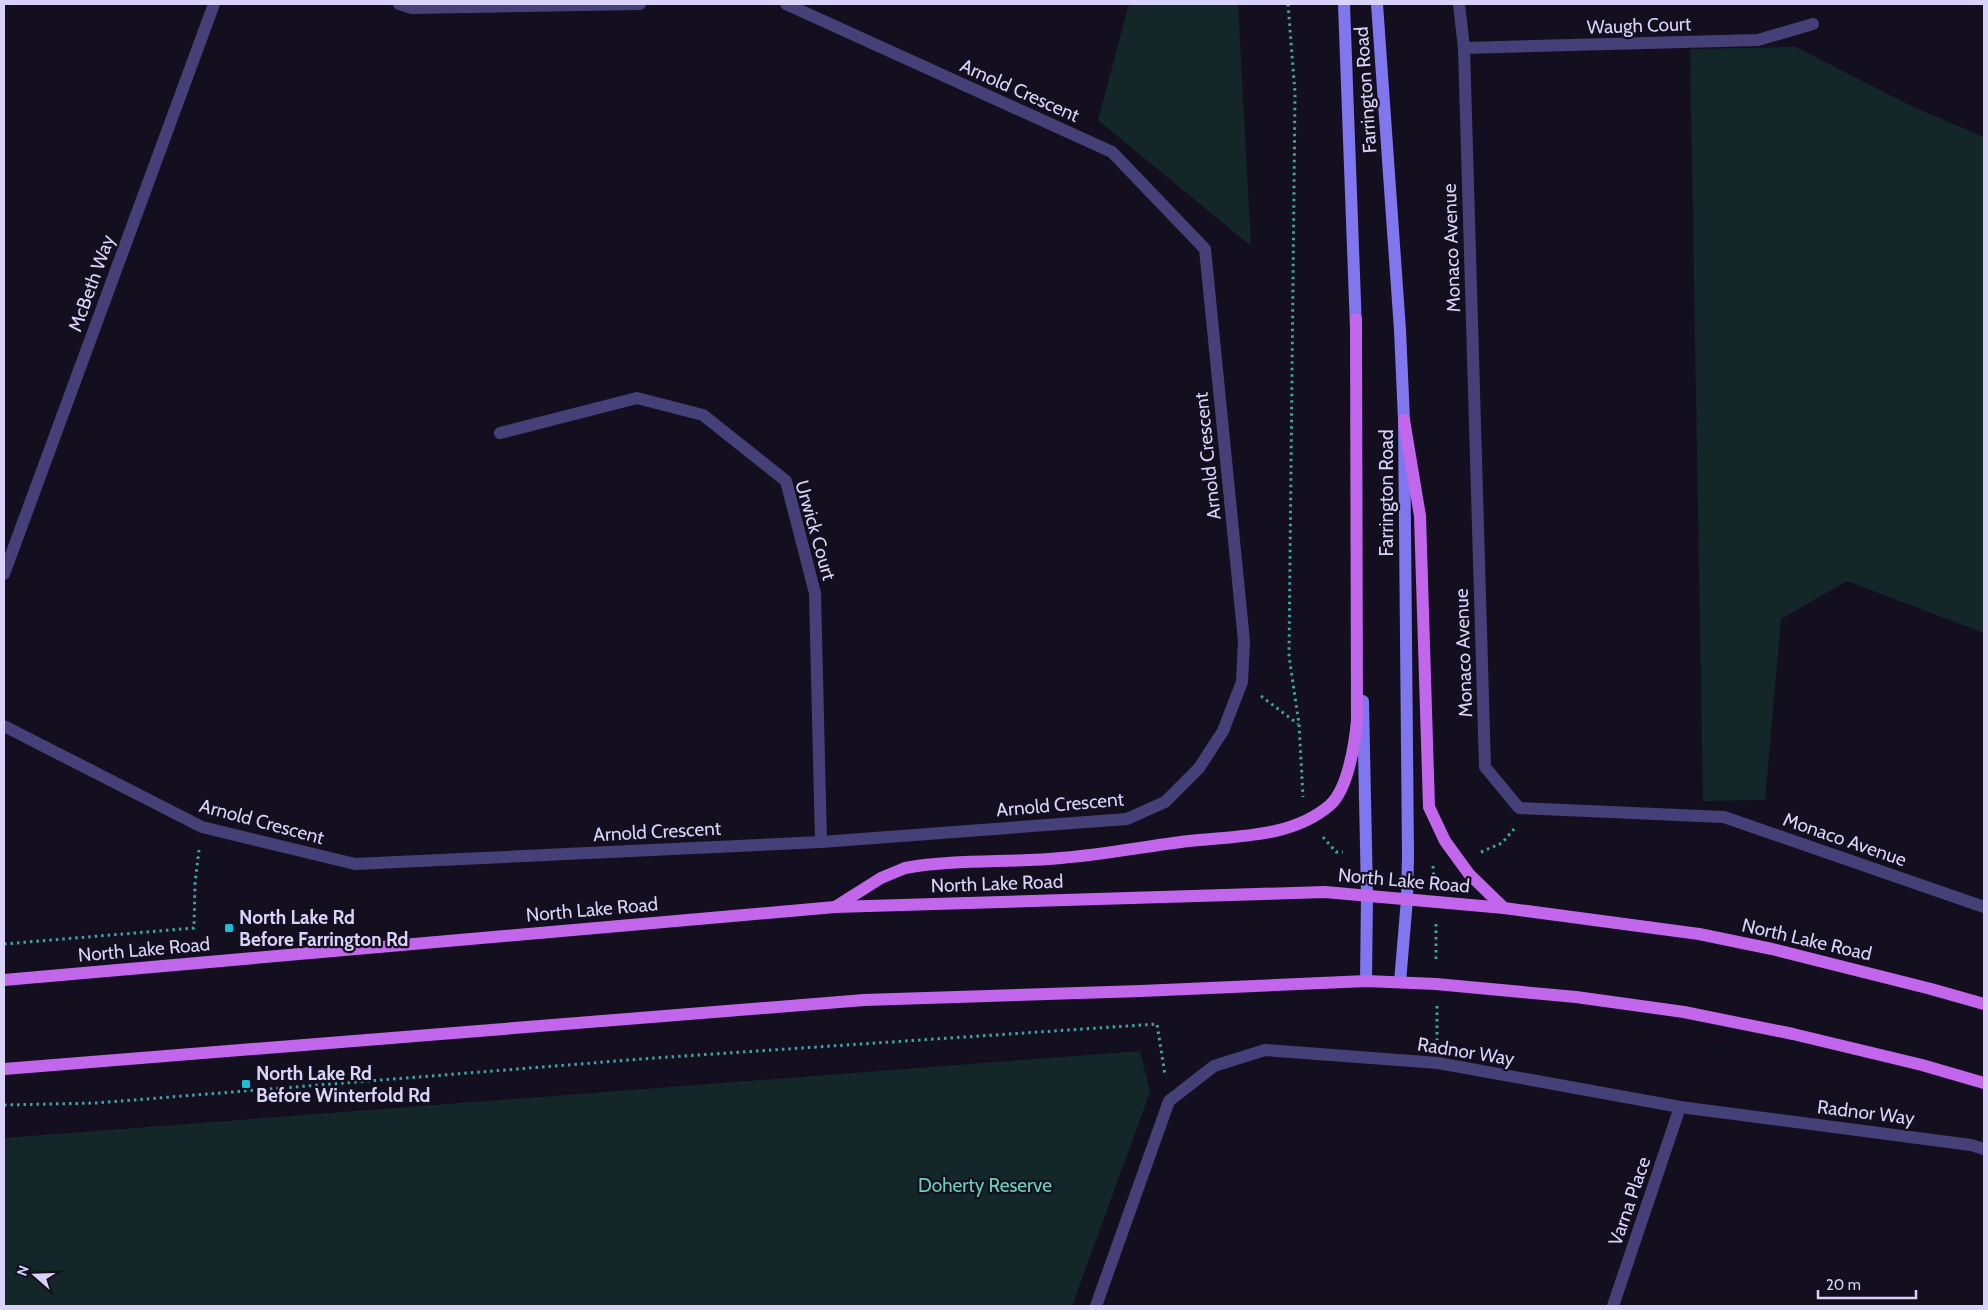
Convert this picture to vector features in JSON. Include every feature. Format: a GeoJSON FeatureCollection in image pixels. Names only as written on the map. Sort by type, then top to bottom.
{"type":"FeatureCollection","features":[{"type":"Feature","properties":{"kind":"main road","name":"Farrington Road"},"geometry":{"type":"LineString","coordinates":[[1344,4],[1356,319],[1367,895],[1366,981]]}},
{"type":"Feature","properties":{"kind":"main road","name":"Farrington Road"},"geometry":{"type":"LineString","coordinates":[[1377,4],[1400,320],[1404,420],[1407,899],[1400,982]]}},
{"type":"Feature","properties":{"kind":"main road"},"geometry":{"type":"LineString","coordinates":[[835,907],[881,878],[905,868],[1061,858],[1258,835],[1309,820],[1331,804],[1346,779],[1355,744],[1356,319]]}},
{"type":"Feature","properties":{"kind":"main road"},"geometry":{"type":"LineString","coordinates":[[1404,420],[1420,516],[1429,808],[1445,841],[1468,874],[1504,908]]}},
{"type":"Feature","properties":{"kind":"main road","name":"North Lake Road"},"geometry":{"type":"LineString","coordinates":[[4,980],[835,907],[1325,892],[1504,908],[1699,934],[1781,951],[1984,1004]]}},
{"type":"Feature","properties":{"kind":"main road"},"geometry":{"type":"LineString","coordinates":[[4,1069],[864,1000],[1366,981],[1436,984],[1576,997],[1684,1012],[1793,1034],[1922,1064],[1984,1083]]}},
{"type":"Feature","properties":{"kind":"street","name":"McBeth Way"},"geometry":{"type":"LineString","coordinates":[[4,574],[214,4]]}},
{"type":"Feature","properties":{"kind":"street"},"geometry":{"type":"LineString","coordinates":[[399,4],[412,8],[640,4]]}},
{"type":"Feature","properties":{"kind":"street","name":"Arnold Crescent"},"geometry":{"type":"LineString","coordinates":[[4,726],[202,827],[355,864],[821,842],[1127,819],[1165,802],[1199,768],[1222,731],[1242,682],[1244,641],[1205,249],[1112,152],[786,4]]}},
{"type":"Feature","properties":{"kind":"street","name":"Monaco Avenue"},"geometry":{"type":"LineString","coordinates":[[1459,4],[1464,48],[1485,767],[1520,808],[1724,817],[1984,907]]}},
{"type":"Feature","properties":{"kind":"street","name":"Waugh Court"},"geometry":{"type":"LineString","coordinates":[[1464,48],[1758,40],[1813,24]]}},
{"type":"Feature","properties":{"kind":"street","name":"Urwick Court"},"geometry":{"type":"LineString","coordinates":[[500,432],[637,398],[703,415],[786,481],[815,593],[821,842]]}},
{"type":"Feature","properties":{"kind":"street","name":"Radnor Way"},"geometry":{"type":"LineString","coordinates":[[1169,1101],[1214,1066],[1265,1050],[1438,1063],[1680,1107],[1971,1145],[1984,1150]]}},
{"type":"Feature","properties":{"kind":"street"},"geometry":{"type":"LineString","coordinates":[[1096,1306],[1169,1101]]}},
{"type":"Feature","properties":{"kind":"street","name":"Varna Place"},"geometry":{"type":"LineString","coordinates":[[1613,1306],[1680,1107]]}},
{"type":"Feature","properties":{"kind":"path"},"geometry":{"type":"LineString","coordinates":[[1288,4],[1295,93],[1289,656],[1299,724],[1301,792],[1309,820],[1336,852],[1366,854]]}},
{"type":"Feature","properties":{"kind":"path"},"geometry":{"type":"LineString","coordinates":[[1242,682],[1299,724]]}},
{"type":"Feature","properties":{"kind":"path"},"geometry":{"type":"LineString","coordinates":[[1438,1063],[1436,902],[1433,858],[1480,852],[1502,843],[1517,825],[1520,808]]}},
{"type":"Feature","properties":{"kind":"path"},"geometry":{"type":"LineString","coordinates":[[4,944],[194,928],[195,883],[202,827]]}},
{"type":"Feature","properties":{"kind":"path"},"geometry":{"type":"LineString","coordinates":[[4,1105],[96,1103],[664,1058],[1156,1024],[1169,1101]]}},
{"type":"Feature","properties":{"kind":"green space"},"geometry":{"type":"Polygon","coordinates":[[[1129,4],[1238,4],[1251,246],[1098,120],[1129,4]]]}},
{"type":"Feature","properties":{"kind":"green space"},"geometry":{"type":"Polygon","coordinates":[[[1796,47],[1913,107],[1984,137],[1984,633],[1847,581],[1781,619],[1765,800],[1703,801],[1690,49],[1796,47]]]}},
{"type":"Feature","properties":{"kind":"green space","name":"Doherty Reserve"},"geometry":{"type":"Polygon","coordinates":[[[1140,1051],[1150,1092],[1072,1306],[4,1306],[4,1138],[1140,1051]]]}},
{"type":"Feature","properties":{"kind":"place","name":"North Lake Rd Before Farrington Rd"},"geometry":{"type":"Point","coordinates":[229,928]}},
{"type":"Feature","properties":{"kind":"place","name":"North Lake Rd Before Winterfold Rd"},"geometry":{"type":"Point","coordinates":[246,1084]}}]}
